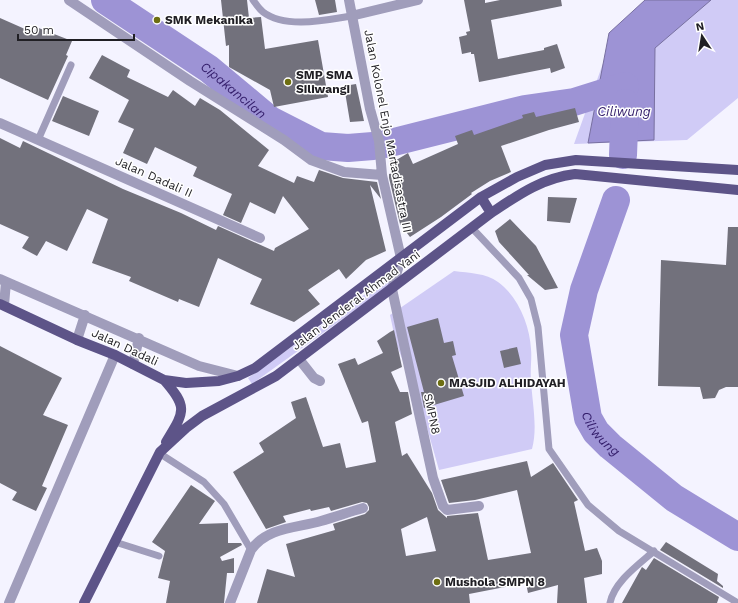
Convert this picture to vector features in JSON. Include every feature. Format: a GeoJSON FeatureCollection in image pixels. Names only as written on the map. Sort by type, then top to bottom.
{"type":"FeatureCollection","features":[{"type":"Feature","properties":{"kind":"main road","name":"Jalan Jenderal Ahmad Yani"},"geometry":{"type":"LineString","coordinates":[[242,375],[481,197],[517,177],[545,165],[576,160],[738,170]]}},
{"type":"Feature","properties":{"kind":"main road","name":"Jalan Jenderal Ahmad Yani"},"geometry":{"type":"LineString","coordinates":[[84,603],[160,453],[194,422],[259,386],[392,289],[491,213],[525,191],[544,181],[560,176],[575,174],[598,175],[738,190]]}},
{"type":"Feature","properties":{"kind":"main road"},"geometry":{"type":"LineString","coordinates":[[481,197],[491,213]]}},
{"type":"Feature","properties":{"kind":"main road","name":"Jalan Dadali"},"geometry":{"type":"LineString","coordinates":[[2,304],[77,340],[115,354],[164,380],[204,383],[242,375]]}},
{"type":"Feature","properties":{"kind":"main road"},"geometry":{"type":"LineString","coordinates":[[160,453],[179,418],[180,412],[178,396],[164,380]]}},
{"type":"Feature","properties":{"kind":"street"},"geometry":{"type":"LineString","coordinates":[[68,0],[190,82],[284,140],[311,160],[344,172],[382,175]]}},
{"type":"Feature","properties":{"kind":"street","name":"Jalan Kolonel Enjo Martadisastra III"},"geometry":{"type":"LineString","coordinates":[[349,0],[370,108],[379,141],[382,175],[401,258],[392,289]]}},
{"type":"Feature","properties":{"kind":"street"},"geometry":{"type":"LineString","coordinates":[[351,16],[418,0]]}},
{"type":"Feature","properties":{"kind":"street","name":"Jalan Dadali II"},"geometry":{"type":"LineString","coordinates":[[0,123],[260,238]]}},
{"type":"Feature","properties":{"kind":"street"},"geometry":{"type":"LineString","coordinates":[[2,304],[3,280],[139,338],[199,366],[242,375]]}},
{"type":"Feature","properties":{"kind":"street","name":"SMPN8"},"geometry":{"type":"LineString","coordinates":[[392,289],[433,478],[443,506],[447,510],[479,506]]}},
{"type":"Feature","properties":{"kind":"street"},"geometry":{"type":"LineString","coordinates":[[77,340],[85,315]]}},
{"type":"Feature","properties":{"kind":"street"},"geometry":{"type":"LineString","coordinates":[[133,364],[139,338]]}},
{"type":"Feature","properties":{"kind":"street"},"geometry":{"type":"LineString","coordinates":[[8,603],[115,354]]}},
{"type":"Feature","properties":{"kind":"street"},"geometry":{"type":"LineString","coordinates":[[299,358],[314,378],[320,381]]}},
{"type":"Feature","properties":{"kind":"street"},"geometry":{"type":"LineString","coordinates":[[230,603],[250,550],[256,542],[263,537],[283,529],[320,521],[363,508]]}},
{"type":"Feature","properties":{"kind":"lane"},"geometry":{"type":"LineString","coordinates":[[253,0],[263,12],[276,18],[288,20],[313,22],[351,16]]}},
{"type":"Feature","properties":{"kind":"lane"},"geometry":{"type":"LineString","coordinates":[[38,140],[71,65]]}},
{"type":"Feature","properties":{"kind":"lane"},"geometry":{"type":"LineString","coordinates":[[472,228],[519,278],[531,299],[538,327],[549,449],[588,506],[619,531],[738,603]]}},
{"type":"Feature","properties":{"kind":"lane"},"geometry":{"type":"LineString","coordinates":[[160,453],[204,482],[224,504],[250,550]]}},
{"type":"Feature","properties":{"kind":"lane"},"geometry":{"type":"LineString","coordinates":[[115,542],[159,556]]}},
{"type":"Feature","properties":{"kind":"lane"},"geometry":{"type":"LineString","coordinates":[[610,603],[614,590],[654,551]]}},
{"type":"Feature","properties":{"kind":"shaded area"},"geometry":{"type":"Polygon","coordinates":[[[678,0],[738,0],[738,98],[687,140],[574,144],[611,41],[678,0]]]}},
{"type":"Feature","properties":{"kind":"shaded area"},"geometry":{"type":"Polygon","coordinates":[[[454,271],[477,274],[498,282],[511,295],[522,312],[530,340],[535,432],[532,449],[439,470],[422,410],[396,343],[390,315],[454,271]]]}},
{"type":"Feature","properties":{"kind":"shaded area"},"geometry":{"type":"Polygon","coordinates":[[[396,272],[401,277],[252,384],[248,378],[396,272]]]}},
{"type":"Feature","properties":{"kind":"water","name":"Ciliwung"},"geometry":{"type":"Polygon","coordinates":[[[645,0],[711,0],[655,48],[654,140],[588,143],[609,33],[645,0]]]}},
{"type":"Feature","properties":{"kind":"building"},"geometry":{"type":"Polygon","coordinates":[[[221,0],[247,0],[249,18],[261,17],[265,49],[318,40],[328,97],[274,107],[270,90],[229,67],[229,45],[226,46],[221,0]]]}},
{"type":"Feature","properties":{"kind":"building"},"geometry":{"type":"Polygon","coordinates":[[[315,0],[335,0],[337,12],[319,15],[315,0]]]}},
{"type":"Feature","properties":{"kind":"building"},"geometry":{"type":"Polygon","coordinates":[[[464,0],[485,0],[485,3],[500,0],[561,0],[562,6],[491,20],[498,59],[544,50],[544,48],[557,44],[565,68],[551,73],[550,68],[479,82],[474,54],[471,54],[471,52],[462,54],[459,37],[467,35],[466,32],[470,31],[464,0]]]}},
{"type":"Feature","properties":{"kind":"building"},"geometry":{"type":"Polygon","coordinates":[[[0,18],[34,33],[36,27],[72,41],[66,55],[68,56],[48,100],[0,78],[0,18]]]}},
{"type":"Feature","properties":{"kind":"building"},"geometry":{"type":"Polygon","coordinates":[[[102,55],[130,70],[127,77],[168,97],[173,90],[195,106],[200,98],[220,110],[269,150],[258,166],[294,183],[297,176],[314,182],[319,170],[343,178],[377,182],[381,199],[370,185],[386,251],[366,260],[346,279],[339,269],[308,290],[320,304],[294,322],[250,304],[262,279],[218,258],[199,307],[179,299],[178,302],[129,281],[131,277],[92,263],[108,219],[87,209],[67,251],[46,241],[37,256],[22,248],[29,237],[0,224],[0,138],[20,148],[23,141],[123,189],[181,213],[216,230],[218,226],[274,251],[275,248],[309,229],[283,196],[275,214],[250,202],[241,223],[223,215],[232,194],[193,176],[197,167],[155,147],[147,164],[123,153],[134,129],[118,122],[129,100],[89,78],[102,55]]]}},
{"type":"Feature","properties":{"kind":"building"},"geometry":{"type":"Polygon","coordinates":[[[356,84],[364,121],[350,122],[344,86],[356,84]]]}},
{"type":"Feature","properties":{"kind":"building"},"geometry":{"type":"Polygon","coordinates":[[[63,96],[99,111],[89,136],[52,121],[63,96]]]}},
{"type":"Feature","properties":{"kind":"building"},"geometry":{"type":"Polygon","coordinates":[[[575,108],[579,122],[501,146],[511,172],[490,181],[471,193],[472,194],[441,217],[410,237],[400,224],[389,178],[389,174],[393,173],[390,161],[398,159],[408,153],[413,164],[458,144],[455,136],[472,130],[474,135],[523,118],[522,115],[534,112],[536,117],[575,108]]]}},
{"type":"Feature","properties":{"kind":"building"},"geometry":{"type":"Polygon","coordinates":[[[548,197],[577,198],[570,223],[547,221],[548,197]]]}},
{"type":"Feature","properties":{"kind":"building"},"geometry":{"type":"Polygon","coordinates":[[[510,219],[536,246],[558,288],[545,290],[527,275],[529,275],[499,242],[495,231],[510,219]]]}},
{"type":"Feature","properties":{"kind":"building"},"geometry":{"type":"Polygon","coordinates":[[[728,227],[738,227],[738,387],[726,387],[719,390],[715,398],[703,399],[700,387],[658,386],[661,260],[726,265],[728,227]]]}},
{"type":"Feature","properties":{"kind":"building"},"geometry":{"type":"Polygon","coordinates":[[[438,318],[444,343],[453,341],[456,355],[452,356],[464,396],[424,408],[421,392],[424,392],[407,327],[438,318]]]}},
{"type":"Feature","properties":{"kind":"building"},"geometry":{"type":"Polygon","coordinates":[[[394,330],[402,367],[391,372],[400,392],[408,392],[412,414],[395,422],[402,456],[407,453],[432,493],[438,510],[447,518],[447,516],[478,513],[488,560],[531,553],[517,490],[475,500],[449,503],[441,480],[527,461],[531,477],[553,463],[578,500],[574,502],[585,551],[597,548],[602,561],[602,574],[584,578],[587,603],[557,603],[558,585],[528,593],[526,583],[469,594],[470,603],[257,603],[267,569],[295,577],[286,544],[335,530],[333,524],[365,514],[369,510],[369,507],[367,503],[362,502],[331,511],[329,507],[311,511],[310,509],[283,516],[286,522],[266,529],[233,472],[264,452],[259,443],[296,418],[291,402],[306,397],[323,447],[340,443],[346,468],[376,462],[368,421],[362,423],[338,364],[355,358],[358,365],[383,353],[377,341],[394,330]],[[427,517],[401,529],[406,556],[436,551],[427,517]]]}},
{"type":"Feature","properties":{"kind":"building"},"geometry":{"type":"Polygon","coordinates":[[[0,346],[62,378],[43,415],[68,425],[42,486],[47,488],[36,511],[12,500],[17,492],[0,483],[0,346]]]}},
{"type":"Feature","properties":{"kind":"building"},"geometry":{"type":"Polygon","coordinates":[[[517,347],[521,364],[504,368],[500,351],[517,347]]]}},
{"type":"Feature","properties":{"kind":"building"},"geometry":{"type":"Polygon","coordinates":[[[191,485],[215,501],[199,524],[228,523],[228,543],[241,543],[242,545],[220,557],[222,561],[234,558],[234,573],[227,573],[224,603],[166,603],[170,581],[158,578],[165,551],[152,542],[191,485]]]}},
{"type":"Feature","properties":{"kind":"building"},"geometry":{"type":"Polygon","coordinates":[[[666,542],[718,574],[717,581],[723,586],[723,588],[660,550],[666,542]]]}},
{"type":"Feature","properties":{"kind":"building"},"geometry":{"type":"Polygon","coordinates":[[[654,558],[719,597],[717,603],[622,603],[642,567],[646,570],[654,558]]]}},
{"type":"Feature","properties":{"kind":"waterway","name":"Cipakancilan"},"geometry":{"type":"LineString","coordinates":[[105,0],[209,69],[270,120],[321,146],[348,148],[373,146]]}},
{"type":"Feature","properties":{"kind":"waterway","name":"Cipakancilan"},"geometry":{"type":"LineString","coordinates":[[386,144],[525,109],[574,102],[625,86]]}},
{"type":"Feature","properties":{"kind":"waterway","name":"Ciliwung"},"geometry":{"type":"LineString","coordinates":[[623,155],[625,103]]}},
{"type":"Feature","properties":{"kind":"waterway","name":"Ciliwung"},"geometry":{"type":"LineString","coordinates":[[616,200],[584,290],[574,335],[588,418],[596,432],[610,446],[674,498],[738,537]]}},
{"type":"Feature","properties":{"kind":"place","name":"SMK Mekanika"},"geometry":{"type":"Point","coordinates":[157,20]}},
{"type":"Feature","properties":{"kind":"place","name":"SMP SMA Siliwangi"},"geometry":{"type":"Point","coordinates":[288,82]}},
{"type":"Feature","properties":{"kind":"place","name":"MASJID ALHIDAYAH"},"geometry":{"type":"Point","coordinates":[441,383]}},
{"type":"Feature","properties":{"kind":"place","name":"Mushola SMPN 8"},"geometry":{"type":"Point","coordinates":[437,582]}}]}
